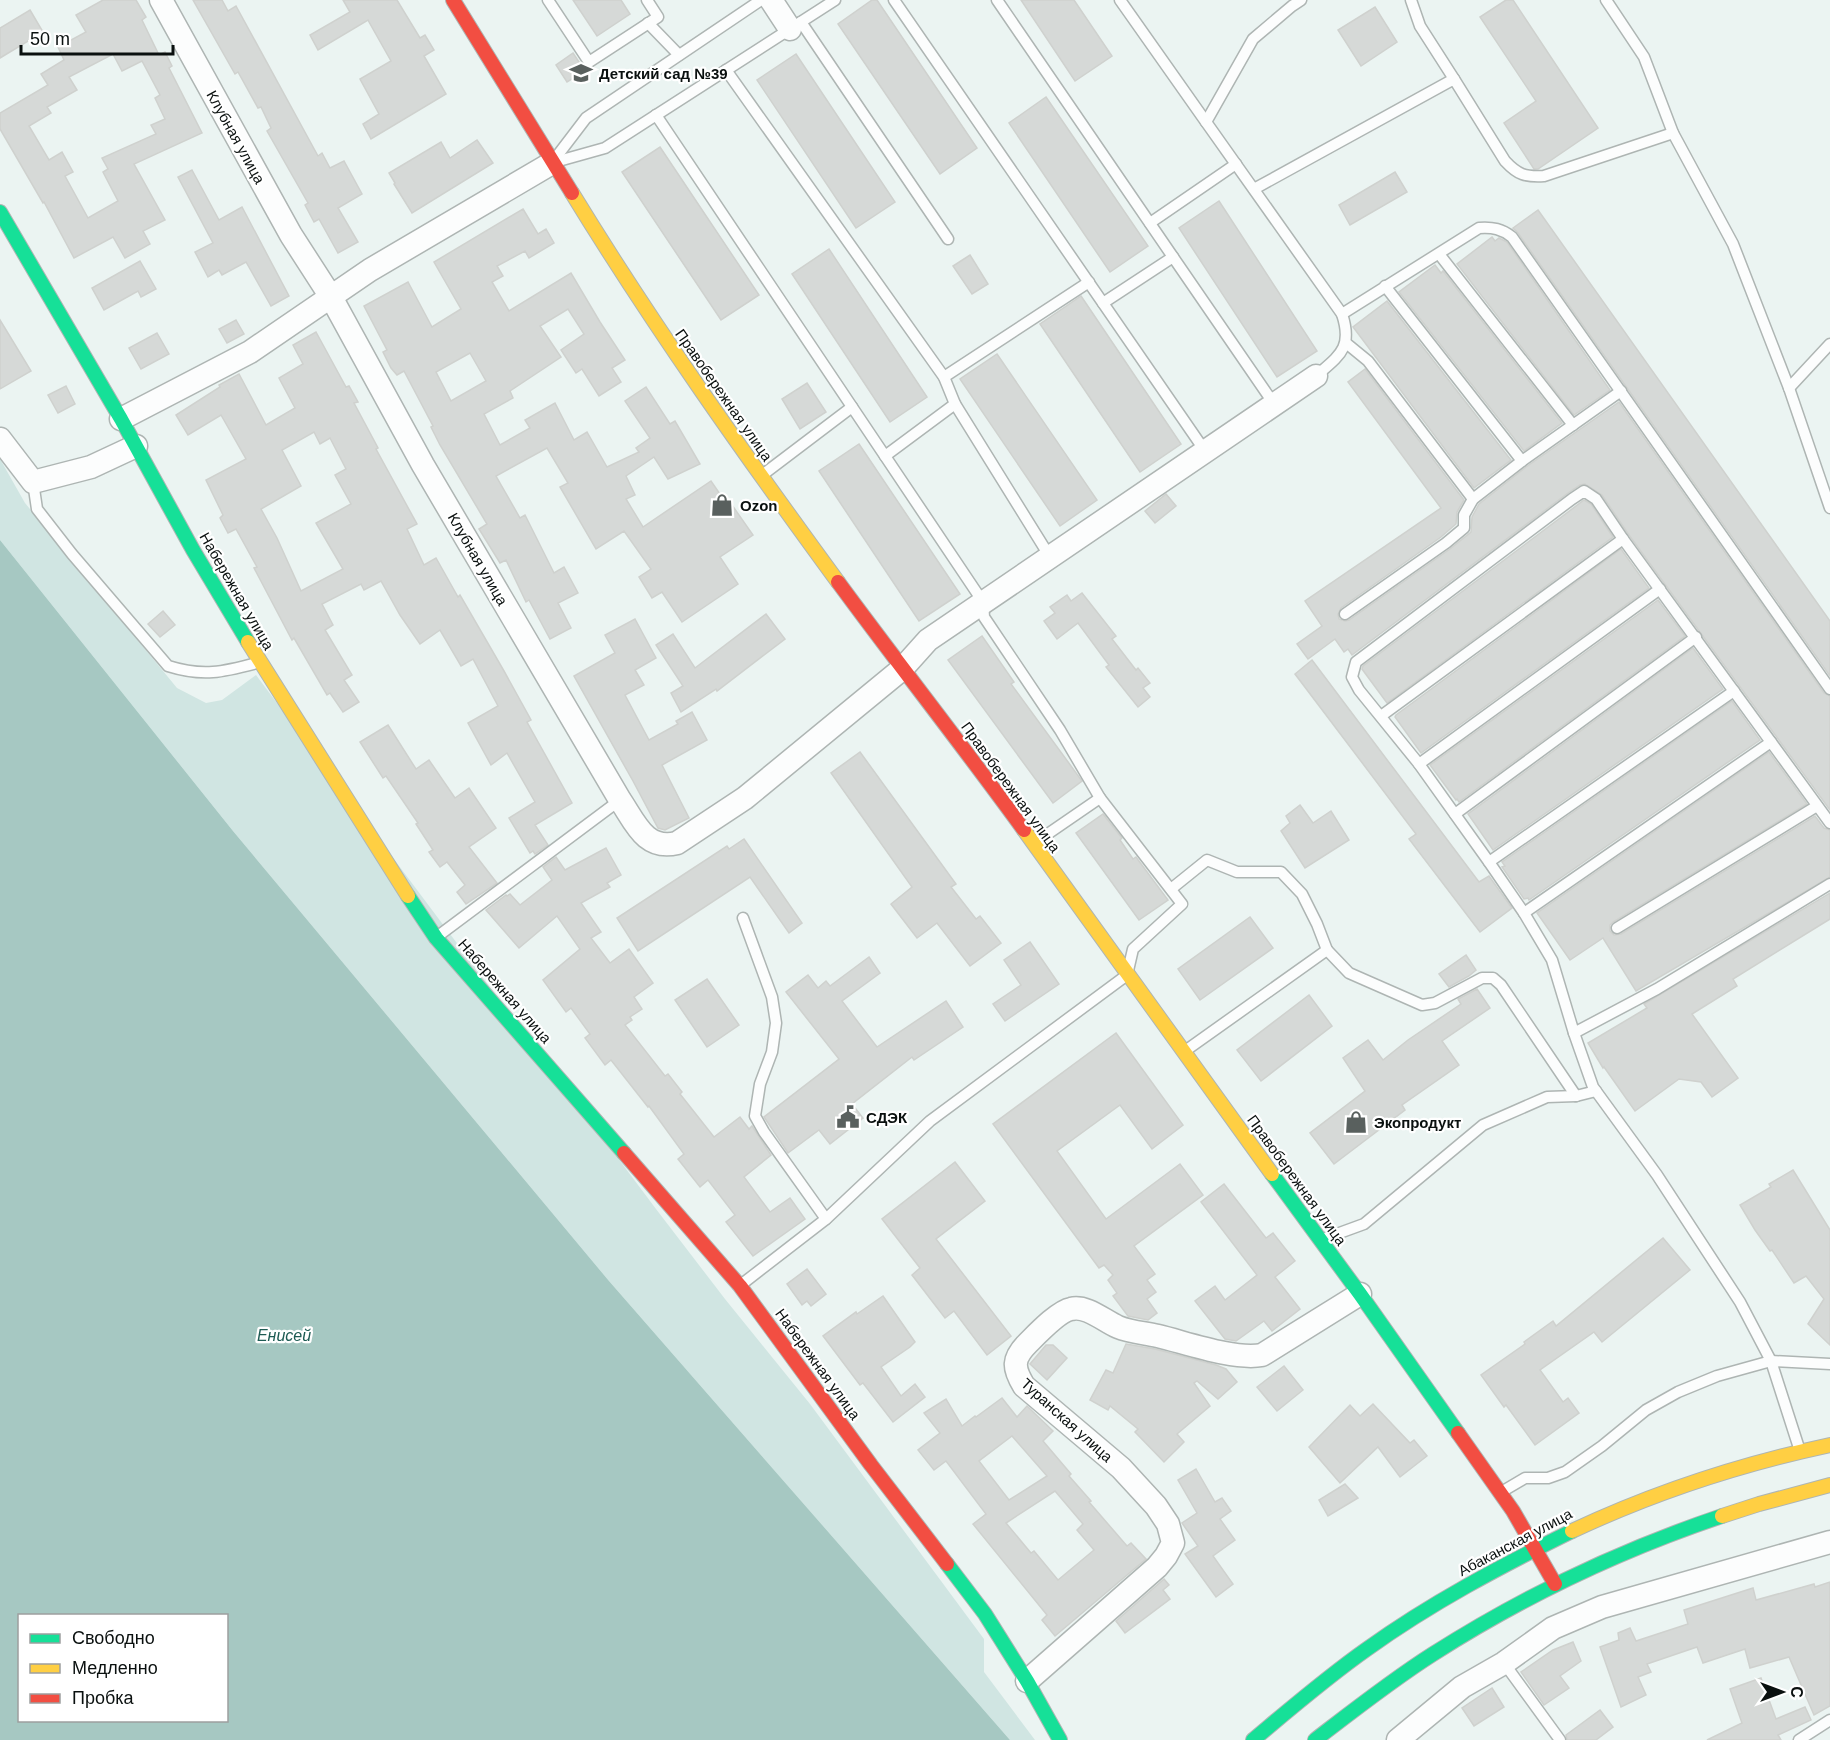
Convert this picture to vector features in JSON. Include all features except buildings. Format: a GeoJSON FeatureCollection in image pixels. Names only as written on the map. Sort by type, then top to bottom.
{"type":"FeatureCollection","features":[{"type":"Feature","properties":{"kind":"street","name":"Клубная улица"},"geometry":{"type":"LineString","coordinates":[[161,0],[291,235],[331,297],[423,465],[621,800],[644,836],[666,846],[677,843],[745,798],[902,669],[928,640],[1316,376]]}},
{"type":"Feature","properties":{"kind":"street","name":"Правобережная улица"},"geometry":{"type":"LineString","coordinates":[[453,0],[552,163],[650,317],[760,476],[902,669],[969,754],[1183,1053],[1360,1294],[1500,1493],[1555,1584]]}},
{"type":"Feature","properties":{"kind":"street"},"geometry":{"type":"LineString","coordinates":[[771,0],[796,25]]}},
{"type":"Feature","properties":{"kind":"street"},"geometry":{"type":"LineString","coordinates":[[121,418],[250,352],[370,270],[552,163]]}},
{"type":"Feature","properties":{"kind":"street","name":"Набережная улица"},"geometry":{"type":"LineString","coordinates":[[0,212],[121,418],[193,550],[260,663],[436,938],[740,1286],[871,1465],[985,1614],[1027,1681],[1060,1740]]}},
{"type":"Feature","properties":{"kind":"street"},"geometry":{"type":"LineString","coordinates":[[0,439],[33,482],[91,467],[136,446]]}},
{"type":"Feature","properties":{"kind":"street","name":"Туранская улица"},"geometry":{"type":"LineString","coordinates":[[1027,1681],[1156,1567],[1166,1556],[1173,1543],[1168,1524],[1156,1506],[1121,1468],[1024,1386],[1015,1372],[1016,1359],[1020,1351],[1038,1332],[1062,1313],[1077,1308],[1120,1328],[1205,1349],[1250,1357],[1262,1355],[1360,1294]]}},
{"type":"Feature","properties":{"kind":"street","name":"Абаканская улица"},"geometry":{"type":"LineString","coordinates":[[1253,1740],[1345,1665],[1399,1627],[1473,1581],[1535,1548],[1584,1524],[1685,1485],[1749,1464],[1830,1445]]}},
{"type":"Feature","properties":{"kind":"street"},"geometry":{"type":"LineString","coordinates":[[1315,1740],[1412,1668],[1470,1629],[1555,1584],[1600,1562],[1721,1516],[1830,1485]]}},
{"type":"Feature","properties":{"kind":"street"},"geometry":{"type":"LineString","coordinates":[[1398,1740],[1423,1731],[1462,1687],[1504,1663],[1553,1628],[1602,1607],[1830,1542]]}},
{"type":"Feature","properties":{"kind":"lane"},"geometry":{"type":"LineString","coordinates":[[548,0],[589,62],[658,17],[647,0]]}},
{"type":"Feature","properties":{"kind":"lane"},"geometry":{"type":"LineString","coordinates":[[552,163],[585,118],[761,0]]}},
{"type":"Feature","properties":{"kind":"lane"},"geometry":{"type":"LineString","coordinates":[[552,163],[605,148],[835,0]]}},
{"type":"Feature","properties":{"kind":"lane"},"geometry":{"type":"LineString","coordinates":[[894,0],[1205,451]]}},
{"type":"Feature","properties":{"kind":"lane"},"geometry":{"type":"LineString","coordinates":[[997,0],[1274,404]]}},
{"type":"Feature","properties":{"kind":"lane"},"geometry":{"type":"LineString","coordinates":[[1120,0],[1342,314],[1347,330],[1346,343],[1338,356],[1316,376]]}},
{"type":"Feature","properties":{"kind":"lane"},"geometry":{"type":"LineString","coordinates":[[1206,122],[1253,39],[1301,0]]}},
{"type":"Feature","properties":{"kind":"lane"},"geometry":{"type":"LineString","coordinates":[[1411,0],[1420,26],[1505,161],[1515,172],[1529,177],[1544,176],[1673,133]]}},
{"type":"Feature","properties":{"kind":"lane"},"geometry":{"type":"LineString","coordinates":[[1606,0],[1644,57],[1673,133],[1733,244],[1789,388],[1830,508]]}},
{"type":"Feature","properties":{"kind":"lane"},"geometry":{"type":"LineString","coordinates":[[648,23],[679,55]]}},
{"type":"Feature","properties":{"kind":"lane"},"geometry":{"type":"LineString","coordinates":[[796,25],[948,238]]}},
{"type":"Feature","properties":{"kind":"lane"},"geometry":{"type":"LineString","coordinates":[[726,70],[944,377],[955,404],[1050,557]]}},
{"type":"Feature","properties":{"kind":"lane"},"geometry":{"type":"LineString","coordinates":[[1254,189],[1454,79]]}},
{"type":"Feature","properties":{"kind":"lane"},"geometry":{"type":"LineString","coordinates":[[656,116],[983,602],[984,617],[1060,730],[1100,798],[1182,904],[1133,949],[1127,975],[930,1121],[826,1219],[740,1286]]}},
{"type":"Feature","properties":{"kind":"lane"},"geometry":{"type":"LineString","coordinates":[[1150,223],[1236,164]]}},
{"type":"Feature","properties":{"kind":"lane"},"geometry":{"type":"LineString","coordinates":[[1342,314],[1479,228],[1490,227],[1503,230],[1512,237],[1830,689]]}},
{"type":"Feature","properties":{"kind":"lane"},"geometry":{"type":"LineString","coordinates":[[1439,254],[1573,425]]}},
{"type":"Feature","properties":{"kind":"lane"},"geometry":{"type":"LineString","coordinates":[[1103,303],[1173,257]]}},
{"type":"Feature","properties":{"kind":"lane"},"geometry":{"type":"LineString","coordinates":[[944,377],[1089,282]]}},
{"type":"Feature","properties":{"kind":"lane"},"geometry":{"type":"LineString","coordinates":[[1385,286],[1522,461]]}},
{"type":"Feature","properties":{"kind":"lane"},"geometry":{"type":"LineString","coordinates":[[1346,343],[1368,361],[1473,499]]}},
{"type":"Feature","properties":{"kind":"lane"},"geometry":{"type":"LineString","coordinates":[[1789,388],[1830,344]]}},
{"type":"Feature","properties":{"kind":"lane"},"geometry":{"type":"LineString","coordinates":[[1345,614],[1464,528],[1464,515],[1473,499],[1522,461],[1621,391]]}},
{"type":"Feature","properties":{"kind":"lane"},"geometry":{"type":"LineString","coordinates":[[885,456],[955,404]]}},
{"type":"Feature","properties":{"kind":"lane"},"geometry":{"type":"LineString","coordinates":[[760,476],[852,408]]}},
{"type":"Feature","properties":{"kind":"lane"},"geometry":{"type":"LineString","coordinates":[[33,482],[37,509],[72,554],[168,666],[186,672],[221,673],[260,663]]}},
{"type":"Feature","properties":{"kind":"lane"},"geometry":{"type":"LineString","coordinates":[[1800,1451],[1771,1361],[1740,1302],[1657,1175],[1596,1091],[1574,1034],[1552,960],[1490,862],[1419,764],[1359,690],[1352,676],[1356,662],[1584,491],[1596,499],[1830,823]]}},
{"type":"Feature","properties":{"kind":"lane"},"geometry":{"type":"LineString","coordinates":[[1381,716],[1623,539]]}},
{"type":"Feature","properties":{"kind":"lane"},"geometry":{"type":"LineString","coordinates":[[1419,764],[1660,589]]}},
{"type":"Feature","properties":{"kind":"lane"},"geometry":{"type":"LineString","coordinates":[[1455,814],[1696,637]]}},
{"type":"Feature","properties":{"kind":"lane"},"geometry":{"type":"LineString","coordinates":[[1490,862],[1734,691]]}},
{"type":"Feature","properties":{"kind":"lane"},"geometry":{"type":"LineString","coordinates":[[1524,913],[1771,742]]}},
{"type":"Feature","properties":{"kind":"lane"},"geometry":{"type":"LineString","coordinates":[[1033,844],[1100,798]]}},
{"type":"Feature","properties":{"kind":"lane"},"geometry":{"type":"LineString","coordinates":[[436,938],[621,800]]}},
{"type":"Feature","properties":{"kind":"lane"},"geometry":{"type":"LineString","coordinates":[[1617,928],[1817,806]]}},
{"type":"Feature","properties":{"kind":"lane"},"geometry":{"type":"LineString","coordinates":[[1171,889],[1207,860],[1237,872],[1281,872],[1302,894],[1327,950],[1349,973],[1422,1005],[1435,1003],[1482,978],[1493,978],[1501,985],[1576,1096]]}},
{"type":"Feature","properties":{"kind":"lane"},"geometry":{"type":"LineString","coordinates":[[1574,1034],[1657,989],[1830,884]]}},
{"type":"Feature","properties":{"kind":"lane"},"geometry":{"type":"LineString","coordinates":[[743,918],[772,997],[776,1023],[772,1052],[760,1084],[755,1116],[826,1219]]}},
{"type":"Feature","properties":{"kind":"lane"},"geometry":{"type":"LineString","coordinates":[[1183,1053],[1327,950]]}},
{"type":"Feature","properties":{"kind":"lane"},"geometry":{"type":"LineString","coordinates":[[1321,1240],[1364,1224],[1483,1125],[1547,1097],[1576,1096],[1596,1091]]}},
{"type":"Feature","properties":{"kind":"lane"},"geometry":{"type":"LineString","coordinates":[[1500,1493],[1526,1478],[1548,1478],[1565,1472],[1602,1446],[1646,1410],[1678,1392],[1717,1376],[1771,1361],[1830,1364]]}},
{"type":"Feature","properties":{"kind":"lane"},"geometry":{"type":"LineString","coordinates":[[1504,1663],[1560,1740]]}},
{"type":"Feature","properties":{"kind":"lane"},"geometry":{"type":"LineString","coordinates":[[1799,1740],[1830,1720]]}},
{"type":"Feature","properties":{"kind":"shaded area"},"geometry":{"type":"Polygon","coordinates":[[[0,459],[25,503],[177,688],[206,703],[222,700],[256,675],[656,1209],[810,1404],[984,1639],[984,1672],[1035,1740],[1010,1740],[609,1281],[233,831],[0,540],[0,459]]]}},
{"type":"Feature","properties":{"kind":"water","name":"Енисей"},"geometry":{"type":"Polygon","coordinates":[[[0,540],[233,831],[609,1281],[1010,1740],[0,1740],[0,540]]]}},
{"type":"Feature","properties":{"kind":"traffic: fast"},"geometry":{"type":"LineString","coordinates":[[0,212],[248,642]]}},
{"type":"Feature","properties":{"kind":"traffic: fast"},"geometry":{"type":"LineString","coordinates":[[408,896],[436,938],[624,1153]]}},
{"type":"Feature","properties":{"kind":"traffic: fast"},"geometry":{"type":"LineString","coordinates":[[1272,1174],[1458,1433]]}},
{"type":"Feature","properties":{"kind":"traffic: fast"},"geometry":{"type":"LineString","coordinates":[[1315,1740],[1418,1664],[1502,1613],[1610,1559],[1722,1516]]}},
{"type":"Feature","properties":{"kind":"traffic: fast"},"geometry":{"type":"LineString","coordinates":[[1253,1740],[1309,1693],[1391,1632],[1467,1586],[1572,1531]]}},
{"type":"Feature","properties":{"kind":"traffic: fast"},"geometry":{"type":"LineString","coordinates":[[947,1564],[985,1614],[1027,1681],[1060,1740]]}},
{"type":"Feature","properties":{"kind":"traffic: slow"},"geometry":{"type":"LineString","coordinates":[[572,193],[701,390],[838,582]]}},
{"type":"Feature","properties":{"kind":"traffic: slow"},"geometry":{"type":"LineString","coordinates":[[248,642],[408,896]]}},
{"type":"Feature","properties":{"kind":"traffic: slow"},"geometry":{"type":"LineString","coordinates":[[1024,830],[1272,1174]]}},
{"type":"Feature","properties":{"kind":"traffic: slow"},"geometry":{"type":"LineString","coordinates":[[1572,1531],[1699,1480],[1830,1445]]}},
{"type":"Feature","properties":{"kind":"traffic: slow"},"geometry":{"type":"LineString","coordinates":[[1722,1516],[1830,1485]]}},
{"type":"Feature","properties":{"kind":"traffic: jam"},"geometry":{"type":"LineString","coordinates":[[453,0],[572,193]]}},
{"type":"Feature","properties":{"kind":"traffic: jam"},"geometry":{"type":"LineString","coordinates":[[838,582],[1024,830]]}},
{"type":"Feature","properties":{"kind":"traffic: jam"},"geometry":{"type":"LineString","coordinates":[[624,1153],[740,1286],[871,1465],[947,1564]]}},
{"type":"Feature","properties":{"kind":"traffic: jam"},"geometry":{"type":"LineString","coordinates":[[1458,1433],[1513,1511],[1555,1584]]}},
{"type":"Feature","properties":{"kind":"place","name":"Детский сад №39"},"geometry":{"type":"Point","coordinates":[581,73]}},
{"type":"Feature","properties":{"kind":"place","name":"Ozon"},"geometry":{"type":"Point","coordinates":[722,505]}},
{"type":"Feature","properties":{"kind":"place","name":"СДЭК"},"geometry":{"type":"Point","coordinates":[848,1117]}},
{"type":"Feature","properties":{"kind":"place","name":"Экопродукт"},"geometry":{"type":"Point","coordinates":[1356,1122]}}]}
